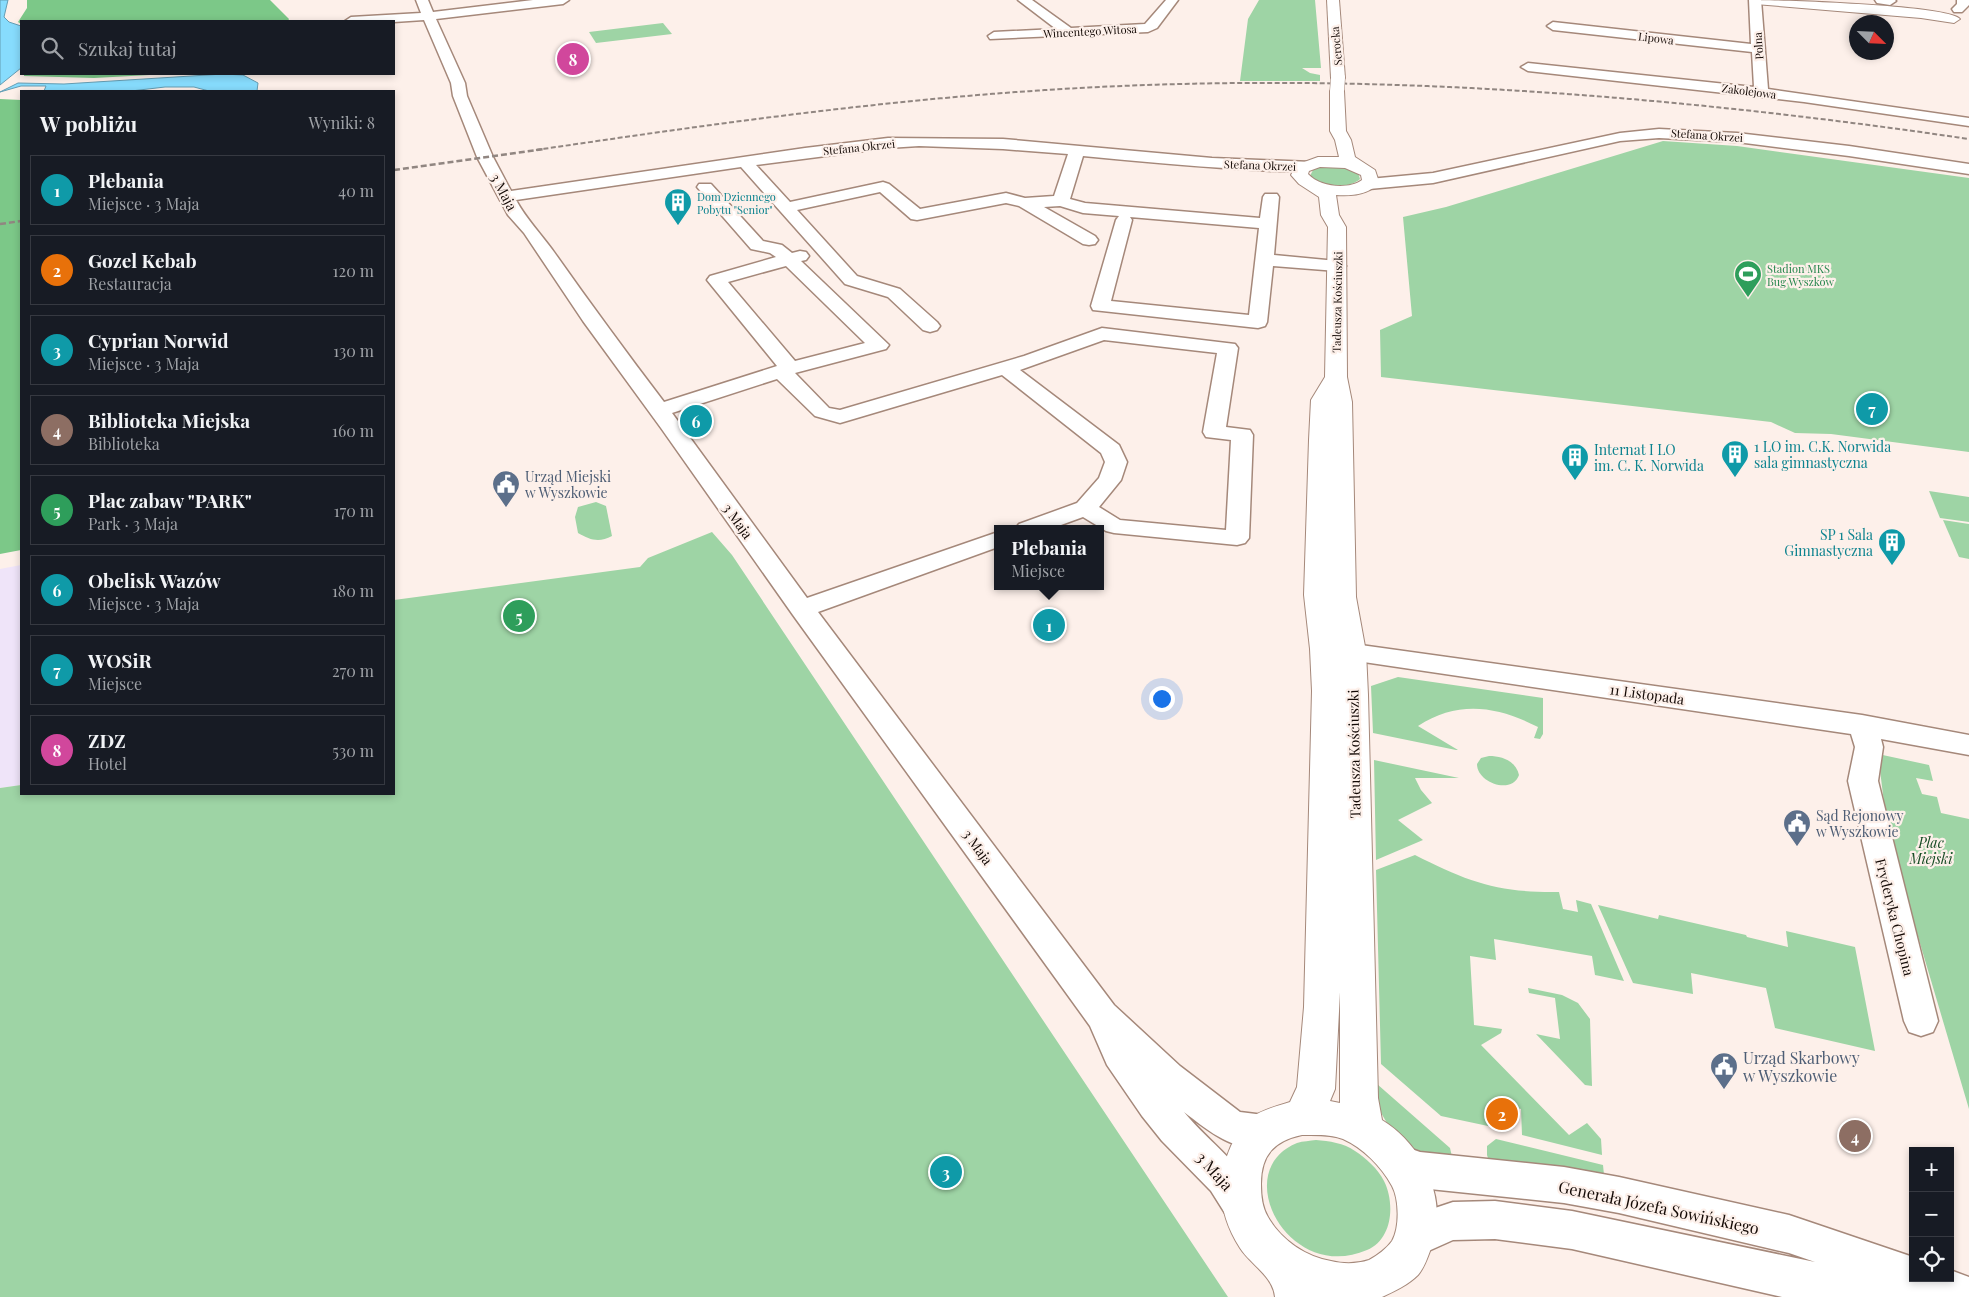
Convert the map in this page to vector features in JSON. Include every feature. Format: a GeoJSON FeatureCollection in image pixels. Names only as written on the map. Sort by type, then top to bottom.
{"type":"FeatureCollection","features":[{"type":"Feature","properties":{"kind":"main road","name":"Serocka"},"geometry":{"type":"LineString","coordinates":[[1327,0],[1333,7],[1338,56],[1338,131]]}},
{"type":"Feature","properties":{"kind":"main road"},"geometry":{"type":"LineString","coordinates":[[1755,0],[1921,14],[1961,15]]}},
{"type":"Feature","properties":{"kind":"main road"},"geometry":{"type":"LineString","coordinates":[[1784,0],[1961,15]]}},
{"type":"Feature","properties":{"kind":"main road"},"geometry":{"type":"LineString","coordinates":[[1309,169],[1327,157],[1332,140],[1338,131],[1343,140],[1347,159],[1361,177]]}},
{"type":"Feature","properties":{"kind":"main road"},"geometry":{"type":"LineString","coordinates":[[1309,169],[1337,162],[1361,177]]}},
{"type":"Feature","properties":{"kind":"main road"},"geometry":{"type":"LineString","coordinates":[[1309,169],[1317,187],[1336,190],[1361,177]]}},
{"type":"Feature","properties":{"kind":"main road","name":"Tadeusza Kościuszki"},"geometry":{"type":"LineString","coordinates":[[1337,226],[1344,217],[1348,196],[1361,177]]}},
{"type":"Feature","properties":{"kind":"main road","name":"Tadeusza Kościuszki"},"geometry":{"type":"LineString","coordinates":[[1317,187],[1327,195],[1330,215],[1337,226],[1336,378],[1322,400],[1317,595],[1338,651],[1359,1098],[1361,1116],[1366,1132]]}},
{"type":"Feature","properties":{"kind":"main road","name":"Tadeusza Kościuszki"},"geometry":{"type":"LineString","coordinates":[[1302,1117],[1316,1089],[1322,1007],[1326,691],[1338,651]]}},
{"type":"Feature","properties":{"kind":"main road"},"geometry":{"type":"LineString","coordinates":[[1302,1117],[1323,1117],[1344,1122],[1366,1132],[1384,1145],[1400,1163],[1413,1188],[1418,1213],[1415,1238],[1406,1257],[1391,1272],[1365,1289],[1349,1285],[1325,1283],[1303,1275],[1289,1280],[1250,1226],[1242,1205],[1240,1184],[1243,1164],[1251,1146],[1264,1132],[1281,1122],[1302,1117]]}},
{"type":"Feature","properties":{"kind":"street"},"geometry":{"type":"LineString","coordinates":[[356,20],[426,7],[563,0]]}},
{"type":"Feature","properties":{"kind":"street"},"geometry":{"type":"LineString","coordinates":[[1024,0],[1068,32]]}},
{"type":"Feature","properties":{"kind":"street","name":"Wincentego Witosa"},"geometry":{"type":"LineString","coordinates":[[994,36],[1148,28],[1153,25],[1172,0]]}},
{"type":"Feature","properties":{"kind":"street","name":"Polna"},"geometry":{"type":"LineString","coordinates":[[1755,0],[1761,93]]}},
{"type":"Feature","properties":{"kind":"street","name":"3 Maja"},"geometry":{"type":"LineString","coordinates":[[426,7],[458,83],[460,96],[485,157],[516,215],[530,230],[590,317],[802,609],[1102,1015],[1167,1077],[1227,1124],[1243,1130],[1264,1132]]}},
{"type":"Feature","properties":{"kind":"street","name":"Lipowa"},"geometry":{"type":"LineString","coordinates":[[1553,26],[1758,50]]}},
{"type":"Feature","properties":{"kind":"street","name":"Zakolejowa"},"geometry":{"type":"LineString","coordinates":[[1528,67],[1907,111],[1969,122]]}},
{"type":"Feature","properties":{"kind":"street","name":"Stefana Okrzei"},"geometry":{"type":"LineString","coordinates":[[1361,177],[1433,178],[1620,137],[1643,133],[1669,132],[1812,146],[1969,169]]}},
{"type":"Feature","properties":{"kind":"street","name":"Stefana Okrzei"},"geometry":{"type":"LineString","coordinates":[[507,196],[888,143],[1003,144],[1212,163],[1285,174],[1309,169]]}},
{"type":"Feature","properties":{"kind":"street"},"geometry":{"type":"LineString","coordinates":[[1061,201],[1077,150]]}},
{"type":"Feature","properties":{"kind":"street"},"geometry":{"type":"LineString","coordinates":[[745,162],[784,208],[851,280],[894,293],[930,326]]}},
{"type":"Feature","properties":{"kind":"street"},"geometry":{"type":"LineString","coordinates":[[659,410],[786,370],[880,345],[789,259],[776,249],[757,245],[705,187]]}},
{"type":"Feature","properties":{"kind":"street"},"geometry":{"type":"LineString","coordinates":[[784,208],[883,187],[917,215],[1006,198],[1025,203],[1089,240]]}},
{"type":"Feature","properties":{"kind":"street"},"geometry":{"type":"LineString","coordinates":[[1124,220],[1100,306],[1258,322],[1271,197]]}},
{"type":"Feature","properties":{"kind":"street"},"geometry":{"type":"LineString","coordinates":[[1025,203],[1061,201],[1083,208],[1268,224]]}},
{"type":"Feature","properties":{"kind":"street"},"geometry":{"type":"LineString","coordinates":[[822,248],[716,280],[786,370],[822,412],[840,417],[1005,368],[1102,334],[1228,348],[1214,432],[1242,435],[1237,538],[1114,526],[1085,508]]}},
{"type":"Feature","properties":{"kind":"street"},"geometry":{"type":"LineString","coordinates":[[1265,260],[1337,266]]}},
{"type":"Feature","properties":{"kind":"street"},"geometry":{"type":"LineString","coordinates":[[1005,368],[1111,450],[1116,462],[1110,480],[1085,508],[1037,525]]}},
{"type":"Feature","properties":{"kind":"street"},"geometry":{"type":"LineString","coordinates":[[802,609],[994,540]]}},
{"type":"Feature","properties":{"kind":"street","name":"11 Listopada"},"geometry":{"type":"LineString","coordinates":[[1338,651],[1862,725],[1969,745]]}},
{"type":"Feature","properties":{"kind":"street","name":"Fryderyka Chopina"},"geometry":{"type":"LineString","coordinates":[[1862,725],[1869,747],[1863,781],[1921,1021]]}},
{"type":"Feature","properties":{"kind":"street","name":"3 Maja"},"geometry":{"type":"LineString","coordinates":[[1102,1015],[1119,1054],[1155,1104],[1174,1129],[1224,1178],[1242,1205]]}},
{"type":"Feature","properties":{"kind":"street","name":"Generała Józefa Sowińskiego"},"geometry":{"type":"LineString","coordinates":[[1400,1163],[1420,1170],[1564,1185],[1618,1195],[1789,1234],[1909,1276]]}},
{"type":"Feature","properties":{"kind":"street"},"geometry":{"type":"LineString","coordinates":[[1415,1238],[1434,1226],[1453,1221],[1495,1220],[1572,1230],[1796,1280],[1924,1297]]}},
{"type":"Feature","properties":{"kind":"street","name":"Generała Józefa Sowińskiego"},"geometry":{"type":"LineString","coordinates":[[1926,1282],[1969,1296]]}},
{"type":"Feature","properties":{"kind":"shaded area"},"geometry":{"type":"Polygon","coordinates":[[[20,565],[20,785],[0,788],[0,569],[20,565]]]}},
{"type":"Feature","properties":{"kind":"green space"},"geometry":{"type":"Polygon","coordinates":[[[27,0],[270,0],[289,19],[20,20],[20,23],[18,22],[27,8],[27,0]]]}},
{"type":"Feature","properties":{"kind":"green space"},"geometry":{"type":"Polygon","coordinates":[[[1259,0],[1315,0],[1321,68],[1302,68],[1310,73],[1320,75],[1320,81],[1240,81],[1248,19],[1259,0]]]}},
{"type":"Feature","properties":{"kind":"green space"},"geometry":{"type":"Polygon","coordinates":[[[663,23],[672,34],[596,43],[589,32],[663,23]]]}},
{"type":"Feature","properties":{"kind":"green space"},"geometry":{"type":"Polygon","coordinates":[[[24,75],[150,75],[94,78],[24,75]]]}},
{"type":"Feature","properties":{"kind":"green space"},"geometry":{"type":"Polygon","coordinates":[[[0,99],[20,100],[20,550],[0,554],[0,99]]]}},
{"type":"Feature","properties":{"kind":"green space"},"geometry":{"type":"Polygon","coordinates":[[[1663,141],[1737,146],[1969,178],[1969,452],[1831,434],[1795,433],[1771,422],[1381,377],[1380,330],[1412,316],[1403,217],[1446,207],[1663,141]]]}},
{"type":"Feature","properties":{"kind":"green space"},"geometry":{"type":"Polygon","coordinates":[[[1324,166],[1347,168],[1358,173],[1360,179],[1349,185],[1335,186],[1321,183],[1310,176],[1313,170],[1324,166]]]}},
{"type":"Feature","properties":{"kind":"green space"},"geometry":{"type":"Polygon","coordinates":[[[1929,491],[1969,497],[1969,522],[1940,518],[1929,491]]]}},
{"type":"Feature","properties":{"kind":"green space"},"geometry":{"type":"Polygon","coordinates":[[[596,502],[606,506],[612,536],[599,540],[591,539],[578,533],[575,517],[578,507],[596,502]]]}},
{"type":"Feature","properties":{"kind":"green space"},"geometry":{"type":"Polygon","coordinates":[[[1943,520],[1969,524],[1969,559],[1959,557],[1943,520]]]}},
{"type":"Feature","properties":{"kind":"green space"},"geometry":{"type":"Polygon","coordinates":[[[712,532],[732,555],[1228,1297],[0,1297],[0,788],[20,785],[20,795],[395,795],[395,600],[640,567],[648,558],[712,532]]]}},
{"type":"Feature","properties":{"kind":"green space"},"geometry":{"type":"Polygon","coordinates":[[[1398,677],[1543,698],[1543,734],[1540,739],[1534,738],[1538,727],[1508,714],[1478,709],[1448,712],[1418,726],[1458,750],[1373,733],[1371,686],[1398,677]]]}},
{"type":"Feature","properties":{"kind":"green space","name":"Plac Miejski"},"geometry":{"type":"Polygon","coordinates":[[[1878,754],[1929,765],[1933,781],[1916,778],[1922,794],[1937,797],[1941,813],[1969,819],[1969,1109],[1888,835],[1878,754]]]}},
{"type":"Feature","properties":{"kind":"green space"},"geometry":{"type":"Polygon","coordinates":[[[1489,756],[1503,758],[1512,763],[1519,775],[1515,781],[1503,785],[1495,784],[1483,777],[1477,764],[1481,758],[1489,756]]]}},
{"type":"Feature","properties":{"kind":"green space"},"geometry":{"type":"Polygon","coordinates":[[[1374,760],[1459,778],[1415,778],[1421,790],[1432,803],[1398,820],[1423,840],[1376,860],[1374,760]]]}},
{"type":"Feature","properties":{"kind":"green space"},"geometry":{"type":"Polygon","coordinates":[[[1415,855],[1451,872],[1484,884],[1519,890],[1559,892],[1563,909],[1578,912],[1576,900],[1591,904],[1624,981],[1595,975],[1592,956],[1494,939],[1496,960],[1470,956],[1474,1025],[1502,1029],[1501,1033],[1481,1045],[1569,1135],[1587,1123],[1601,1139],[1602,1155],[1522,1135],[1521,1109],[1489,1101],[1488,1126],[1441,1116],[1381,1064],[1376,870],[1415,855]]]}},
{"type":"Feature","properties":{"kind":"green space"},"geometry":{"type":"Polygon","coordinates":[[[1598,905],[1658,919],[1659,915],[1746,935],[1747,937],[1788,947],[1786,931],[1855,947],[1875,1051],[1775,1028],[1766,988],[1691,973],[1693,994],[1633,983],[1598,905]]]}},
{"type":"Feature","properties":{"kind":"green space"},"geometry":{"type":"Polygon","coordinates":[[[1528,988],[1562,995],[1578,1003],[1590,1019],[1592,1086],[1585,1085],[1536,1034],[1560,1039],[1555,998],[1529,993],[1528,988]]]}},
{"type":"Feature","properties":{"kind":"green space"},"geometry":{"type":"Polygon","coordinates":[[[1377,1084],[1450,1148],[1453,1161],[1432,1157],[1412,1150],[1399,1139],[1379,1109],[1372,1093],[1377,1084]]]}},
{"type":"Feature","properties":{"kind":"green space"},"geometry":{"type":"Polygon","coordinates":[[[1496,1139],[1603,1165],[1604,1175],[1490,1165],[1487,1146],[1496,1139]]]}},
{"type":"Feature","properties":{"kind":"green space"},"geometry":{"type":"Polygon","coordinates":[[[1316,1140],[1336,1143],[1351,1148],[1371,1164],[1384,1181],[1390,1200],[1387,1229],[1376,1245],[1367,1250],[1339,1256],[1313,1252],[1292,1238],[1277,1220],[1268,1198],[1268,1176],[1277,1157],[1297,1143],[1316,1140]]]}},
{"type":"Feature","properties":{"kind":"water"},"geometry":{"type":"Polygon","coordinates":[[[0,0],[8,0],[4,17],[9,22],[20,26],[20,69],[0,85],[0,0]]]}},
{"type":"Feature","properties":{"kind":"water"},"geometry":{"type":"Polygon","coordinates":[[[207,75],[243,75],[258,83],[257,90],[205,90],[194,87],[165,87],[140,90],[44,90],[46,86],[21,86],[0,92],[18,83],[64,84],[207,75]]]}},
{"type":"Feature","properties":{"kind":"railway"},"geometry":{"type":"LineString","coordinates":[[536,150],[727,123],[918,100],[1046,90],[1278,83],[1509,90],[1624,98],[1854,123],[1969,139]]}},
{"type":"Feature","properties":{"kind":"railway"},"geometry":{"type":"LineString","coordinates":[[395,170],[544,149]]}},
{"type":"Feature","properties":{"kind":"railway"},"geometry":{"type":"LineString","coordinates":[[0,224],[20,221]]}},
{"type":"Feature","properties":{"kind":"place","name":"ZDZ"},"geometry":{"type":"Point","coordinates":[573,59]}},
{"type":"Feature","properties":{"kind":"place","name":"Dom Dziennego Pobytu \"Senior\""},"geometry":{"type":"Point","coordinates":[678,226]}},
{"type":"Feature","properties":{"kind":"place","name":"Stadion MKS Bug Wyszków"},"geometry":{"type":"Point","coordinates":[1748,298]}},
{"type":"Feature","properties":{"kind":"place","name":"WOSiR"},"geometry":{"type":"Point","coordinates":[1872,409]}},
{"type":"Feature","properties":{"kind":"place","name":"Obelisk Wazów"},"geometry":{"type":"Point","coordinates":[696,421]}},
{"type":"Feature","properties":{"kind":"place","name":"1 LO im. C.K. Norwida sala gimnastyczna"},"geometry":{"type":"Point","coordinates":[1735,478]}},
{"type":"Feature","properties":{"kind":"place","name":"Internat I LO im. C. K. Norwida"},"geometry":{"type":"Point","coordinates":[1575,481]}},
{"type":"Feature","properties":{"kind":"place","name":"Urząd Miejski w Wyszkowie"},"geometry":{"type":"Point","coordinates":[506,508]}},
{"type":"Feature","properties":{"kind":"place","name":"SP 1 Sala Gimnastyczna"},"geometry":{"type":"Point","coordinates":[1892,566]}},
{"type":"Feature","properties":{"kind":"place","name":"Plac zabaw \"PARK\""},"geometry":{"type":"Point","coordinates":[519,616]}},
{"type":"Feature","properties":{"kind":"place","name":"Plebania"},"geometry":{"type":"Point","coordinates":[1049,625]}},
{"type":"Feature","properties":{"kind":"place","name":"Sąd Rejonowy w Wyszkowie"},"geometry":{"type":"Point","coordinates":[1797,847]}},
{"type":"Feature","properties":{"kind":"place","name":"Urząd Skarbowy w Wyszkowie"},"geometry":{"type":"Point","coordinates":[1724,1090]}},
{"type":"Feature","properties":{"kind":"place","name":"Gozel Kebab"},"geometry":{"type":"Point","coordinates":[1502,1114]}},
{"type":"Feature","properties":{"kind":"place","name":"Biblioteka Miejska"},"geometry":{"type":"Point","coordinates":[1855,1136]}},
{"type":"Feature","properties":{"kind":"place","name":"Cyprian Norwid"},"geometry":{"type":"Point","coordinates":[946,1172]}}]}
